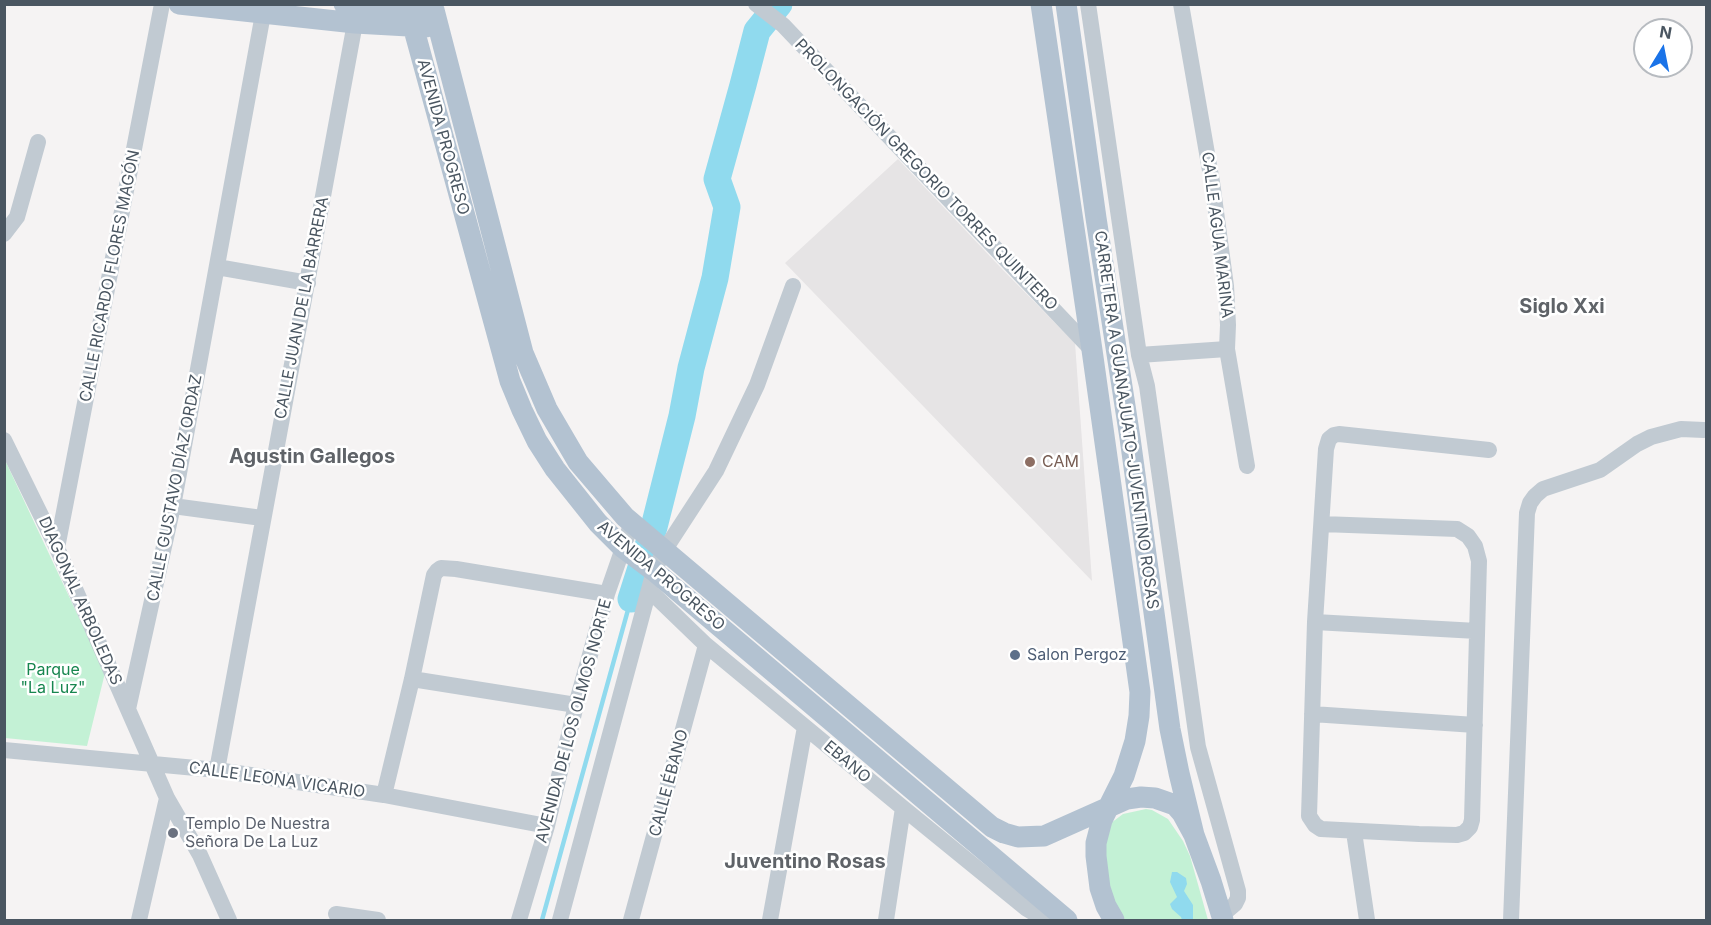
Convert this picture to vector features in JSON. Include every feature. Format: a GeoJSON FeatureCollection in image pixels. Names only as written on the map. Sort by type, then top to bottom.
{"type":"FeatureCollection","features":[{"type":"Feature","properties":{"kind":"main road"},"geometry":{"type":"LineString","coordinates":[[179,4],[355,23],[411,14]]}},
{"type":"Feature","properties":{"kind":"main road"},"geometry":{"type":"LineString","coordinates":[[344,4],[411,14],[434,14]]}},
{"type":"Feature","properties":{"kind":"main road","name":"CARRETERA A GUANAJUATO-JUVENTINO ROSAS"},"geometry":{"type":"LineString","coordinates":[[1041,4],[1140,693],[1135,741],[1124,776],[1107,807],[1098,831],[1096,856],[1100,888],[1114,921]]}},
{"type":"Feature","properties":{"kind":"main road","name":"CARRETERA A GUANAJUATO-JUVENTINO ROSAS"},"geometry":{"type":"LineString","coordinates":[[1066,4],[1164,687],[1179,773],[1194,835]]}},
{"type":"Feature","properties":{"kind":"main road","name":"AVENIDA PROGRESO"},"geometry":{"type":"LineString","coordinates":[[411,14],[510,381],[537,441],[555,469],[598,523],[651,576],[910,787],[1059,920]]}},
{"type":"Feature","properties":{"kind":"main road","name":"AVENIDA PROGRESO"},"geometry":{"type":"LineString","coordinates":[[434,14],[524,353],[535,384],[578,462],[634,524],[992,827],[1018,837],[1044,836],[1107,807],[1127,799],[1141,797],[1155,798],[1175,805],[1194,835]]}},
{"type":"Feature","properties":{"kind":"main road"},"geometry":{"type":"LineString","coordinates":[[910,787],[924,769]]}},
{"type":"Feature","properties":{"kind":"main road"},"geometry":{"type":"LineString","coordinates":[[1194,835],[1223,918]]}},
{"type":"Feature","properties":{"kind":"street","name":"CALLE RICARDO FLORES MAGÓN"},"geometry":{"type":"LineString","coordinates":[[57,548],[162,4]]}},
{"type":"Feature","properties":{"kind":"street","name":"PROLONGACIÓN GREGORIO TORRES QUINTERO"},"geometry":{"type":"LineString","coordinates":[[756,4],[783,25],[1092,350]]}},
{"type":"Feature","properties":{"kind":"street"},"geometry":{"type":"LineString","coordinates":[[1088,4],[1140,355],[1147,386],[1198,747],[1239,891],[1235,904],[1223,918]]}},
{"type":"Feature","properties":{"kind":"street","name":"CALLE AGUA MARINA"},"geometry":{"type":"LineString","coordinates":[[1181,4],[1212,182],[1226,286],[1227,349],[1247,466]]}},
{"type":"Feature","properties":{"kind":"street","name":"CALLE GUSTAVO DÍAZ ORDAZ"},"geometry":{"type":"LineString","coordinates":[[128,709],[173,506],[263,14]]}},
{"type":"Feature","properties":{"kind":"street","name":"CALLE JUAN DE LA BARRERA"},"geometry":{"type":"LineString","coordinates":[[217,770],[355,23]]}},
{"type":"Feature","properties":{"kind":"street"},"geometry":{"type":"LineString","coordinates":[[4,234],[17,218],[38,142]]}},
{"type":"Feature","properties":{"kind":"street"},"geometry":{"type":"LineString","coordinates":[[218,267],[308,283]]}},
{"type":"Feature","properties":{"kind":"street"},"geometry":{"type":"LineString","coordinates":[[560,921],[651,576],[661,548],[716,471],[757,385],[793,286]]}},
{"type":"Feature","properties":{"kind":"street"},"geometry":{"type":"LineString","coordinates":[[1140,355],[1227,349]]}},
{"type":"Feature","properties":{"kind":"street"},"geometry":{"type":"LineString","coordinates":[[1511,921],[1527,513],[1530,503],[1543,489],[1600,470],[1651,437],[1682,429],[1704,430]]}},
{"type":"Feature","properties":{"kind":"street"},"geometry":{"type":"LineString","coordinates":[[1322,524],[1457,529],[1468,536],[1475,546],[1479,561],[1472,820],[1470,827],[1464,832],[1456,835],[1322,829],[1315,825],[1309,816],[1315,622],[1326,449],[1329,439],[1339,434],[1489,450]]}},
{"type":"Feature","properties":{"kind":"street","name":"DIAGONAL ARBOLEDAS"},"geometry":{"type":"LineString","coordinates":[[4,440],[57,548],[167,798],[200,855],[230,921]]}},
{"type":"Feature","properties":{"kind":"street"},"geometry":{"type":"LineString","coordinates":[[173,506],[262,518]]}},
{"type":"Feature","properties":{"kind":"street","name":"AVENIDA DE LOS OLMOS NORTE"},"geometry":{"type":"LineString","coordinates":[[519,921],[547,826],[576,705],[607,594],[634,524]]}},
{"type":"Feature","properties":{"kind":"street"},"geometry":{"type":"LineString","coordinates":[[384,795],[412,680],[434,575],[441,568],[607,594]]}},
{"type":"Feature","properties":{"kind":"street","name":"EBANO"},"geometry":{"type":"LineString","coordinates":[[651,576],[706,645],[1027,909],[1036,915],[1059,920]]}},
{"type":"Feature","properties":{"kind":"street"},"geometry":{"type":"LineString","coordinates":[[1315,622],[1477,632]]}},
{"type":"Feature","properties":{"kind":"street","name":"CALLE ÉBANO"},"geometry":{"type":"LineString","coordinates":[[631,921],[706,645]]}},
{"type":"Feature","properties":{"kind":"street"},"geometry":{"type":"LineString","coordinates":[[412,680],[576,705]]}},
{"type":"Feature","properties":{"kind":"street"},"geometry":{"type":"LineString","coordinates":[[1312,714],[1475,725]]}},
{"type":"Feature","properties":{"kind":"street"},"geometry":{"type":"LineString","coordinates":[[770,921],[805,727]]}},
{"type":"Feature","properties":{"kind":"street","name":"CALLE LEONA VICARIO"},"geometry":{"type":"LineString","coordinates":[[4,750],[217,770],[384,795],[547,826]]}},
{"type":"Feature","properties":{"kind":"street"},"geometry":{"type":"LineString","coordinates":[[1179,773],[1215,805]]}},
{"type":"Feature","properties":{"kind":"street"},"geometry":{"type":"LineString","coordinates":[[139,921],[167,798]]}},
{"type":"Feature","properties":{"kind":"street"},"geometry":{"type":"LineString","coordinates":[[886,921],[903,808]]}},
{"type":"Feature","properties":{"kind":"street"},"geometry":{"type":"LineString","coordinates":[[1354,832],[1367,921]]}},
{"type":"Feature","properties":{"kind":"street"},"geometry":{"type":"LineString","coordinates":[[336,914],[378,921]]}},
{"type":"Feature","properties":{"kind":"shaded area","name":"CAM"},"geometry":{"type":"Polygon","coordinates":[[[898,159],[1075,343],[1092,581],[785,263],[898,159]]]}},
{"type":"Feature","properties":{"kind":"green space","name":"Parque \"La Luz\""},"geometry":{"type":"Polygon","coordinates":[[[4,458],[105,673],[87,746],[5,738],[4,458]]]}},
{"type":"Feature","properties":{"kind":"green space"},"geometry":{"type":"Polygon","coordinates":[[[1146,809],[1168,819],[1183,841],[1190,856],[1208,920],[1125,920],[1114,902],[1102,856],[1111,823],[1123,814],[1146,809]]]}},
{"type":"Feature","properties":{"kind":"water"},"geometry":{"type":"Polygon","coordinates":[[[1172,872],[1177,872],[1186,878],[1187,884],[1184,891],[1193,905],[1193,920],[1182,920],[1172,909],[1170,904],[1177,897],[1170,882],[1172,872]]]}},
{"type":"Feature","properties":{"kind":"waterway"},"geometry":{"type":"LineString","coordinates":[[631,599],[654,527],[682,416],[691,368],[715,278],[727,207],[717,179],[757,31],[779,4]]}},
{"type":"Feature","properties":{"kind":"waterway"},"geometry":{"type":"LineString","coordinates":[[542,920],[631,599]]}},
{"type":"Feature","properties":{"kind":"place","name":"CAM"},"geometry":{"type":"Point","coordinates":[1030,462]}},
{"type":"Feature","properties":{"kind":"place","name":"Salon Pergoz"},"geometry":{"type":"Point","coordinates":[1015,655]}},
{"type":"Feature","properties":{"kind":"place","name":"Templo De Nuestra Señora De La Luz"},"geometry":{"type":"Point","coordinates":[173,833]}},
{"type":"Feature","properties":{"kind":"district","name":"Siglo Xxi"},"geometry":{"type":"Point","coordinates":[1562,307]}},
{"type":"Feature","properties":{"kind":"district","name":"Agustin Gallegos"},"geometry":{"type":"Point","coordinates":[312,457]}},
{"type":"Feature","properties":{"kind":"district","name":"Juventino Rosas"},"geometry":{"type":"Point","coordinates":[805,862]}}]}
